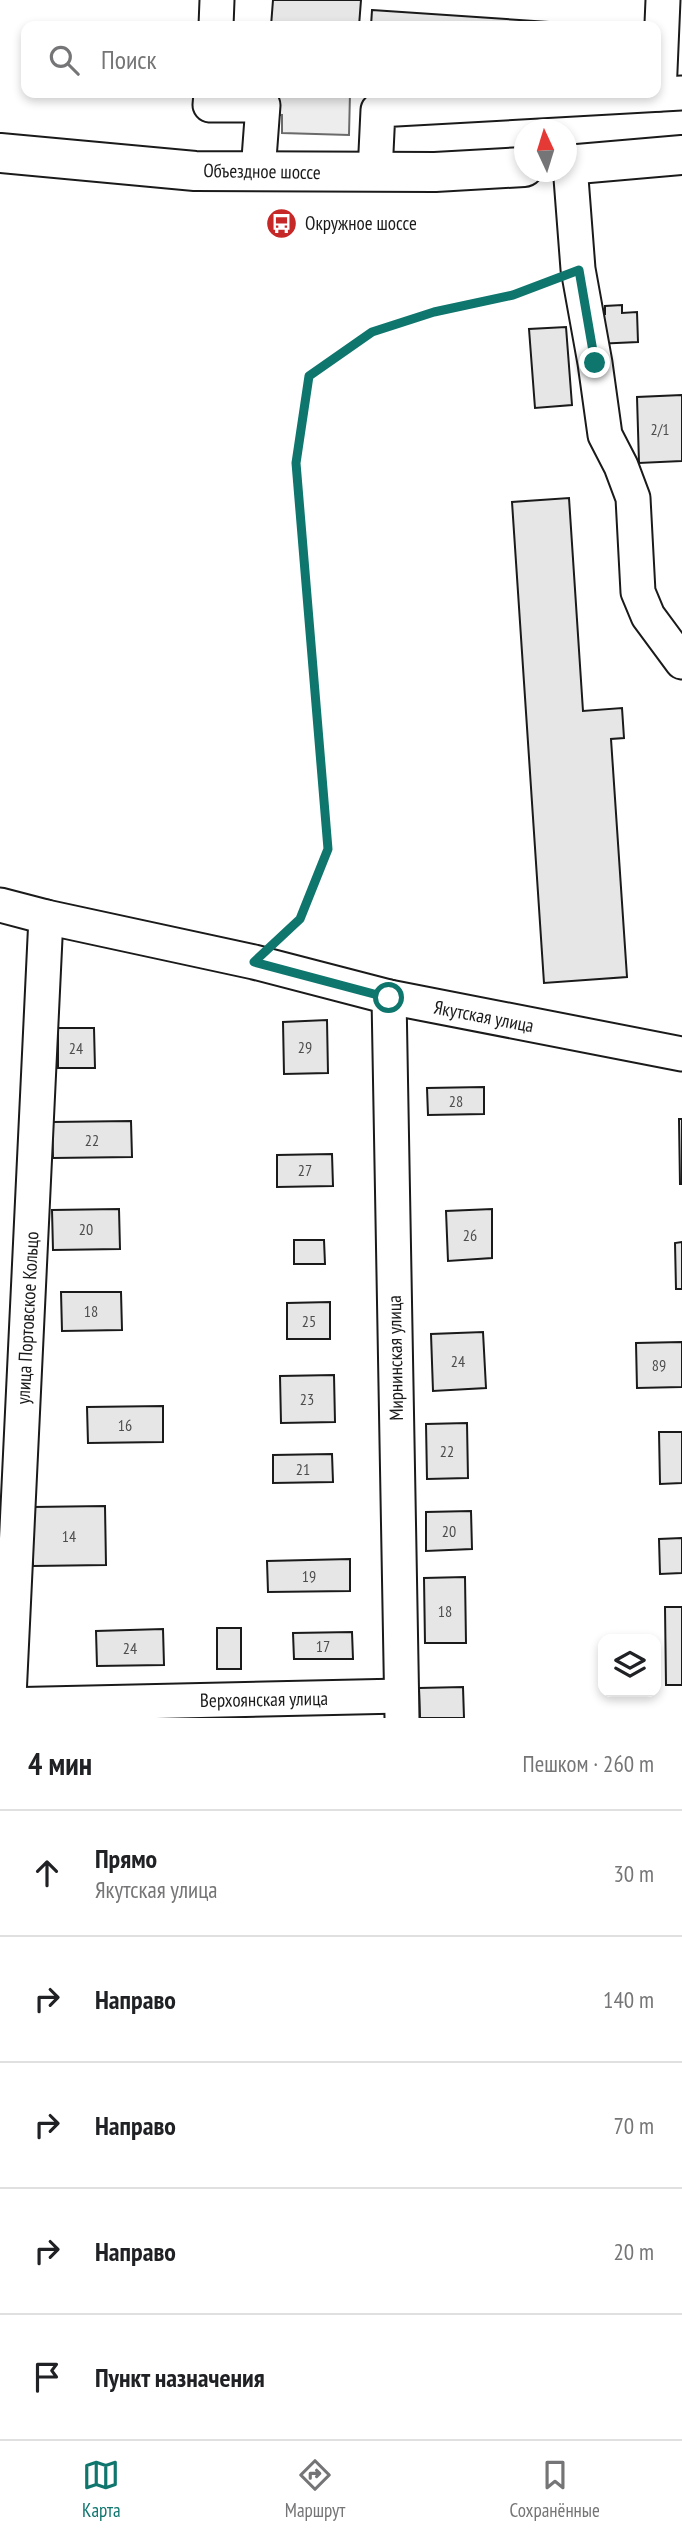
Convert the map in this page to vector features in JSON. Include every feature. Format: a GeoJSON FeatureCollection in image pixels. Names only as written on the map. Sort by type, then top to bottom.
{"type":"FeatureCollection","features":[{"type":"Feature","properties":{"kind":"main road","name":"Объездное шоссе"},"geometry":{"type":"LineString","coordinates":[[0,153],[195,171],[375,173],[514,167]]}},
{"type":"Feature","properties":{"kind":"main road"},"geometry":{"type":"LineString","coordinates":[[577,164],[682,155]]}},
{"type":"Feature","properties":{"kind":"street"},"geometry":{"type":"LineString","coordinates":[[216,21],[217,0]]}},
{"type":"Feature","properties":{"kind":"street"},"geometry":{"type":"LineString","coordinates":[[663,0],[671,94]]}},
{"type":"Feature","properties":{"kind":"street"},"geometry":{"type":"LineString","coordinates":[[211,98],[210,105],[263,105],[258,172]]}},
{"type":"Feature","properties":{"kind":"street"},"geometry":{"type":"LineString","coordinates":[[375,173],[378,110],[598,98]]}},
{"type":"Feature","properties":{"kind":"street"},"geometry":{"type":"LineString","coordinates":[[570,182],[579,270],[604,435],[621,466],[633,498],[638,592],[648,616],[682,662]]}},
{"type":"Feature","properties":{"kind":"street","name":"Якутская улица"},"geometry":{"type":"LineString","coordinates":[[0,905],[254,962],[389,998],[682,1054]]}},
{"type":"Feature","properties":{"kind":"street","name":"улица Портовское Кольцо"},"geometry":{"type":"LineString","coordinates":[[5,1710],[46,917]]}},
{"type":"Feature","properties":{"kind":"street","name":"Мирнинская улица"},"geometry":{"type":"LineString","coordinates":[[389,998],[402,1707]]}},
{"type":"Feature","properties":{"kind":"street","name":"Верхоянская улица"},"geometry":{"type":"LineString","coordinates":[[5,1710],[402,1707]]}},
{"type":"Feature","properties":{"kind":"path"},"geometry":{"type":"LineString","coordinates":[[254,962],[300,919],[328,849],[296,463],[309,376],[372,332],[434,312],[513,295],[579,270]]}},
{"type":"Feature","properties":{"kind":"shaded area"},"geometry":{"type":"Polygon","coordinates":[[[230,98],[350,98],[349,135],[282,133],[282,115],[230,113],[230,98]]]}},
{"type":"Feature","properties":{"kind":"building"},"geometry":{"type":"Polygon","coordinates":[[[273,0],[361,0],[359,21],[271,21],[273,0]]]}},
{"type":"Feature","properties":{"kind":"building"},"geometry":{"type":"Polygon","coordinates":[[[372,10],[535,21],[371,21],[372,10]]]}},
{"type":"Feature","properties":{"kind":"building"},"geometry":{"type":"Polygon","coordinates":[[[622,305],[622,313],[637,312],[638,342],[595,344],[593,315],[605,314],[605,306],[622,305]]]}},
{"type":"Feature","properties":{"kind":"building"},"geometry":{"type":"Polygon","coordinates":[[[566,327],[572,405],[535,408],[529,329],[566,327]]]}},
{"type":"Feature","properties":{"kind":"building"},"geometry":{"type":"Polygon","coordinates":[[[682,395],[682,461],[639,463],[637,397],[682,395]]]}},
{"type":"Feature","properties":{"kind":"building"},"geometry":{"type":"Polygon","coordinates":[[[569,498],[583,711],[622,708],[624,738],[611,739],[627,977],[544,983],[512,502],[569,498]]]}},
{"type":"Feature","properties":{"kind":"building"},"geometry":{"type":"Polygon","coordinates":[[[327,1020],[328,1073],[284,1074],[283,1022],[327,1020]]]}},
{"type":"Feature","properties":{"kind":"building"},"geometry":{"type":"Polygon","coordinates":[[[58,1028],[94,1028],[95,1068],[58,1068],[58,1028]]]}},
{"type":"Feature","properties":{"kind":"building"},"geometry":{"type":"Polygon","coordinates":[[[484,1087],[484,1114],[428,1115],[427,1088],[484,1087]]]}},
{"type":"Feature","properties":{"kind":"building"},"geometry":{"type":"Polygon","coordinates":[[[679,1119],[682,1119],[682,1184],[680,1184],[679,1119]]]}},
{"type":"Feature","properties":{"kind":"building"},"geometry":{"type":"Polygon","coordinates":[[[131,1121],[132,1157],[53,1158],[52,1122],[131,1121]]]}},
{"type":"Feature","properties":{"kind":"building"},"geometry":{"type":"Polygon","coordinates":[[[332,1154],[333,1186],[277,1187],[277,1155],[332,1154]]]}},
{"type":"Feature","properties":{"kind":"building"},"geometry":{"type":"Polygon","coordinates":[[[119,1209],[120,1249],[53,1250],[52,1210],[119,1209]]]}},
{"type":"Feature","properties":{"kind":"building"},"geometry":{"type":"Polygon","coordinates":[[[492,1209],[492,1258],[448,1261],[446,1211],[492,1209]]]}},
{"type":"Feature","properties":{"kind":"building"},"geometry":{"type":"Polygon","coordinates":[[[294,1240],[324,1240],[325,1264],[294,1264],[294,1240]]]}},
{"type":"Feature","properties":{"kind":"building"},"geometry":{"type":"Polygon","coordinates":[[[682,1242],[682,1289],[676,1289],[675,1243],[682,1242]]]}},
{"type":"Feature","properties":{"kind":"building"},"geometry":{"type":"Polygon","coordinates":[[[61,1292],[121,1292],[122,1330],[62,1331],[61,1292]]]}},
{"type":"Feature","properties":{"kind":"building"},"geometry":{"type":"Polygon","coordinates":[[[330,1302],[330,1339],[287,1339],[287,1303],[330,1302]]]}},
{"type":"Feature","properties":{"kind":"building"},"geometry":{"type":"Polygon","coordinates":[[[483,1332],[486,1388],[433,1391],[431,1334],[483,1332]]]}},
{"type":"Feature","properties":{"kind":"building"},"geometry":{"type":"Polygon","coordinates":[[[682,1342],[682,1387],[637,1388],[636,1343],[682,1342]]]}},
{"type":"Feature","properties":{"kind":"building"},"geometry":{"type":"Polygon","coordinates":[[[334,1375],[335,1422],[281,1423],[280,1376],[334,1375]]]}},
{"type":"Feature","properties":{"kind":"building"},"geometry":{"type":"Polygon","coordinates":[[[163,1406],[163,1442],[88,1443],[87,1407],[163,1406]]]}},
{"type":"Feature","properties":{"kind":"building"},"geometry":{"type":"Polygon","coordinates":[[[467,1423],[468,1478],[427,1479],[426,1424],[467,1423]]]}},
{"type":"Feature","properties":{"kind":"building"},"geometry":{"type":"Polygon","coordinates":[[[659,1432],[682,1432],[682,1483],[660,1484],[659,1432]]]}},
{"type":"Feature","properties":{"kind":"building"},"geometry":{"type":"Polygon","coordinates":[[[332,1454],[333,1482],[273,1483],[273,1455],[332,1454]]]}},
{"type":"Feature","properties":{"kind":"building"},"geometry":{"type":"Polygon","coordinates":[[[105,1506],[106,1565],[33,1566],[32,1507],[105,1506]]]}},
{"type":"Feature","properties":{"kind":"building"},"geometry":{"type":"Polygon","coordinates":[[[471,1511],[472,1549],[426,1551],[426,1512],[471,1511]]]}},
{"type":"Feature","properties":{"kind":"building"},"geometry":{"type":"Polygon","coordinates":[[[682,1538],[682,1573],[660,1574],[659,1539],[682,1538]]]}},
{"type":"Feature","properties":{"kind":"building"},"geometry":{"type":"Polygon","coordinates":[[[350,1559],[350,1591],[268,1592],[267,1561],[350,1559]]]}},
{"type":"Feature","properties":{"kind":"building"},"geometry":{"type":"Polygon","coordinates":[[[465,1577],[466,1643],[425,1643],[424,1578],[465,1577]]]}},
{"type":"Feature","properties":{"kind":"building"},"geometry":{"type":"Polygon","coordinates":[[[665,1607],[682,1607],[682,1685],[666,1685],[665,1607]]]}},
{"type":"Feature","properties":{"kind":"building"},"geometry":{"type":"Polygon","coordinates":[[[217,1628],[241,1628],[241,1669],[217,1669],[217,1628]]]}},
{"type":"Feature","properties":{"kind":"building"},"geometry":{"type":"Polygon","coordinates":[[[163,1629],[164,1665],[97,1666],[96,1631],[163,1629]]]}},
{"type":"Feature","properties":{"kind":"building"},"geometry":{"type":"Polygon","coordinates":[[[352,1632],[353,1659],[294,1659],[293,1633],[352,1632]]]}},
{"type":"Feature","properties":{"kind":"building"},"geometry":{"type":"Polygon","coordinates":[[[463,1687],[464,1718],[420,1718],[419,1688],[463,1687]]]}},
{"type":"Feature","properties":{"kind":"place","name":"Окружное шоссе"},"geometry":{"type":"Point","coordinates":[282,223]}},
{"type":"Feature","properties":{"kind":"route"},"geometry":{"type":"LineString","coordinates":[[389,998],[254,962],[300,919],[328,849],[296,463],[309,376],[372,332],[434,312],[513,295],[579,270],[595,363]]}}]}
